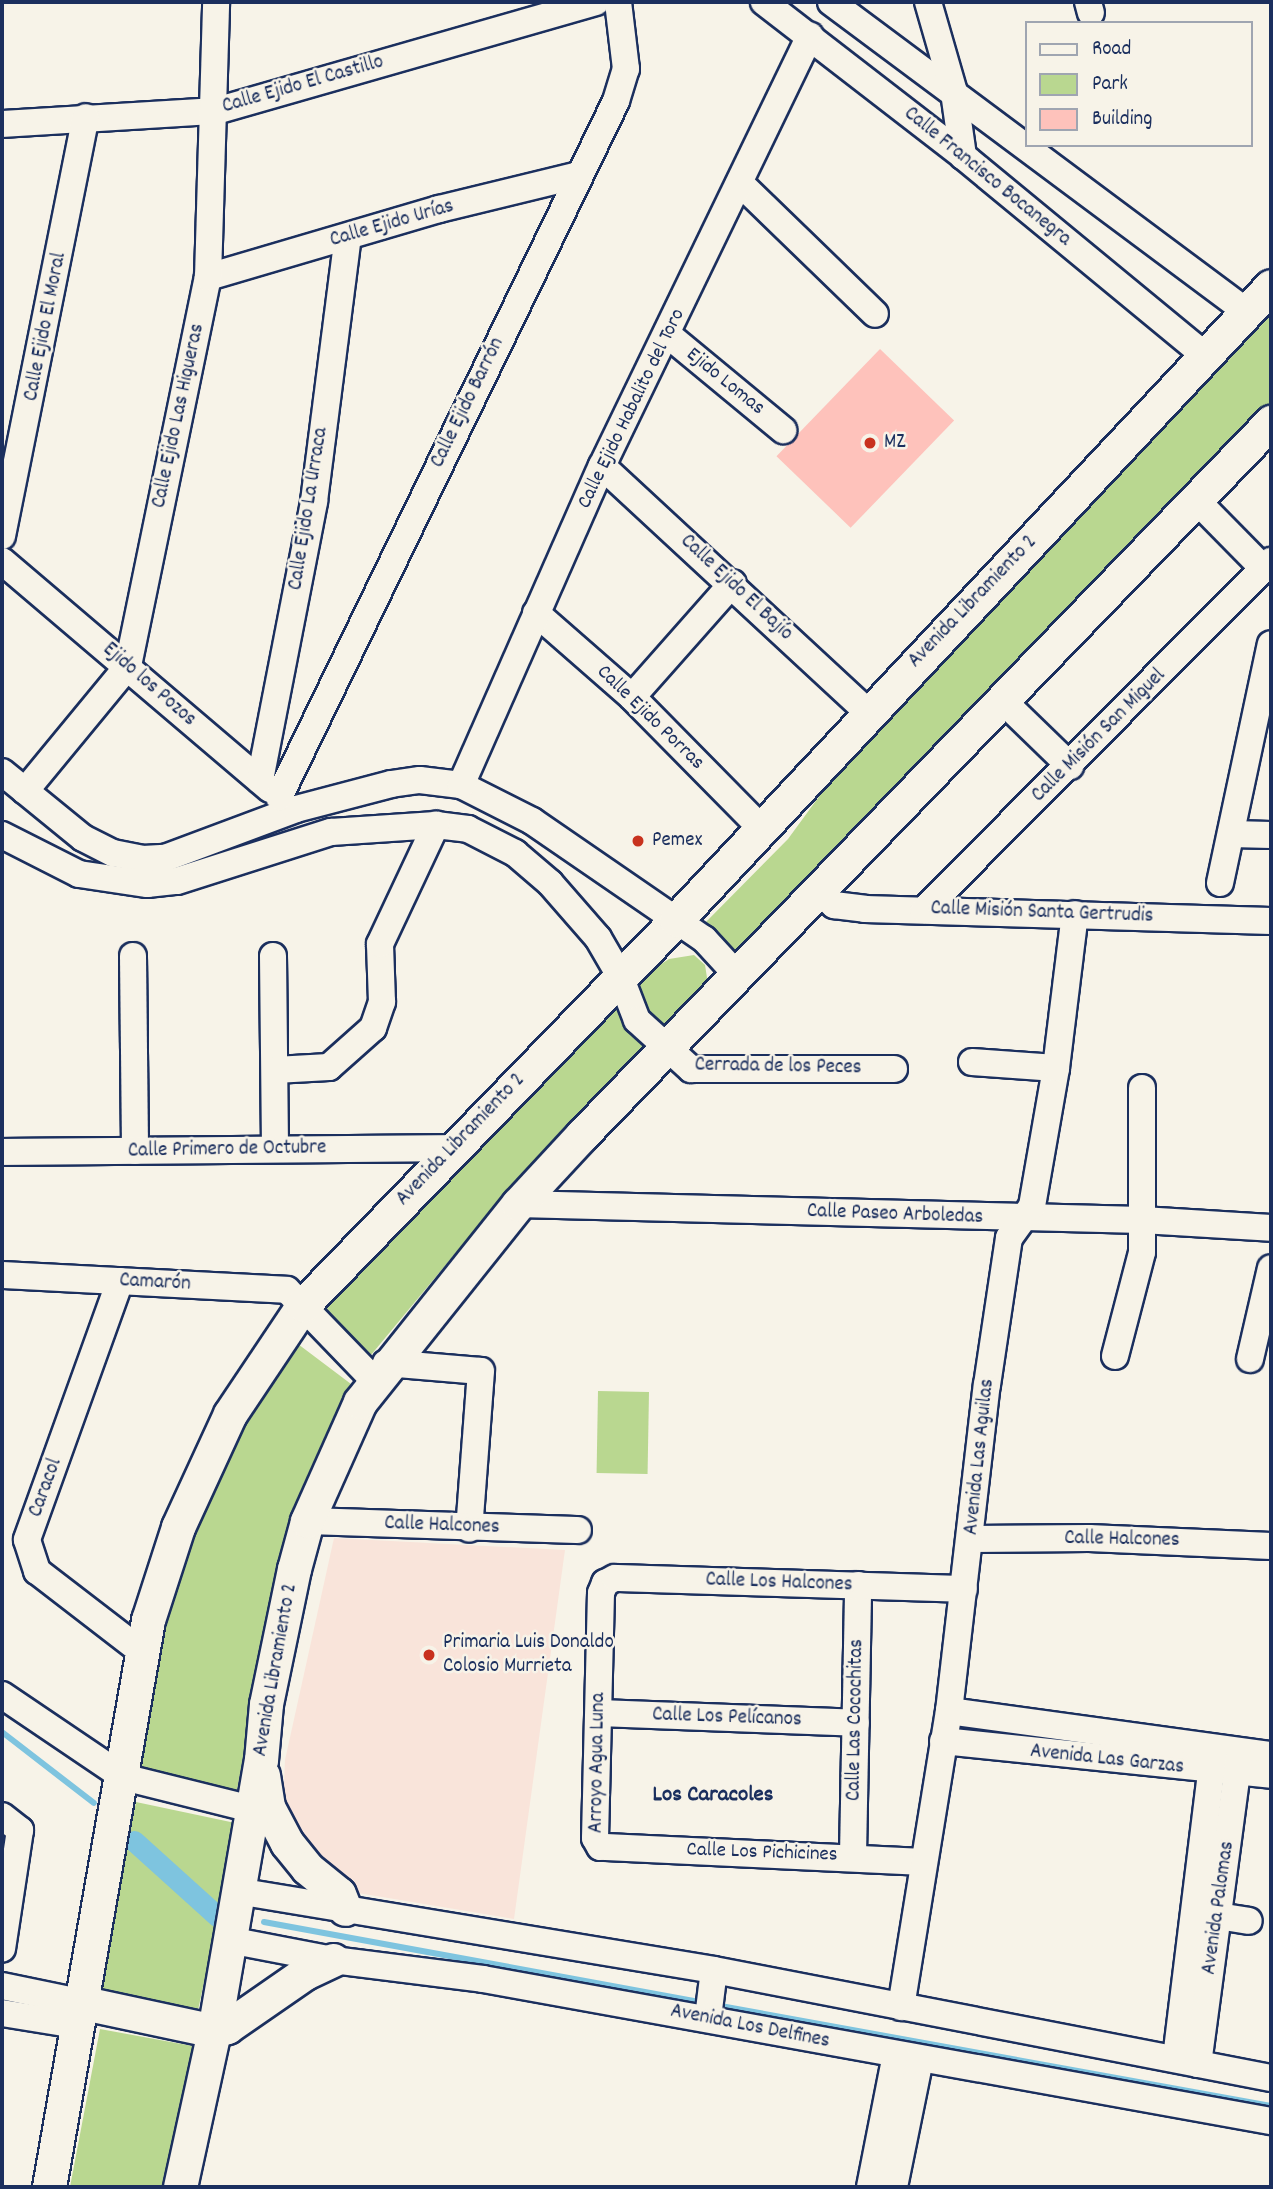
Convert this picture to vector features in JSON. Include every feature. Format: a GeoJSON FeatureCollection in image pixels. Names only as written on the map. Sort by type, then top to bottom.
{"type":"FeatureCollection","features":[{"type":"Feature","properties":{"kind":"main road","name":"Avenida Libramiento 2"},"geometry":{"type":"LineString","coordinates":[[49,2187],[78,2013],[123,1777],[142,1652],[157,1588],[202,1468],[230,1414],[303,1305],[676,920],[760,827],[1271,286]]}},
{"type":"Feature","properties":{"kind":"main road","name":"Avenida Libramiento 2"},"geometry":{"type":"LineString","coordinates":[[180,2187],[214,2031],[261,1759],[268,1692],[307,1521],[360,1402],[380,1372],[518,1204],[1271,422]]}},
{"type":"Feature","properties":{"kind":"main road"},"geometry":{"type":"LineString","coordinates":[[261,1759],[268,1807],[287,1843],[307,1868],[339,1894],[345,1909]]}},
{"type":"Feature","properties":{"kind":"main road"},"geometry":{"type":"LineString","coordinates":[[78,2013],[214,2031],[227,2027],[305,1973],[333,1960]]}},
{"type":"Feature","properties":{"kind":"street","name":"Calle Ejido Las Higueras"},"geometry":{"type":"LineString","coordinates":[[25,791],[128,666],[208,277],[216,111],[216,2]]}},
{"type":"Feature","properties":{"kind":"street","name":"Calle Ejido El Castillo"},"geometry":{"type":"LineString","coordinates":[[2,124],[216,111],[596,2]]}},
{"type":"Feature","properties":{"kind":"street","name":"Calle Ejido Barrón"},"geometry":{"type":"LineString","coordinates":[[278,795],[616,101],[626,69],[626,41],[618,2]]}},
{"type":"Feature","properties":{"kind":"street","name":"Calle Francisco Bocanegra"},"geometry":{"type":"LineString","coordinates":[[764,2],[963,156],[1206,356]]}},
{"type":"Feature","properties":{"kind":"street","name":"Calle Francisco Bocanegra"},"geometry":{"type":"LineString","coordinates":[[831,2],[1024,145]]}},
{"type":"Feature","properties":{"kind":"street"},"geometry":{"type":"LineString","coordinates":[[928,2],[954,92],[963,156]]}},
{"type":"Feature","properties":{"kind":"street","name":"Calle Ejido Habalito del Toro"},"geometry":{"type":"LineString","coordinates":[[461,785],[602,466],[742,185],[810,36]]}},
{"type":"Feature","properties":{"kind":"street","name":"Calle Ejido El Moral"},"geometry":{"type":"LineString","coordinates":[[2,536],[86,117]]}},
{"type":"Feature","properties":{"kind":"street","name":"Calle Francisco Bocanegra"},"geometry":{"type":"LineString","coordinates":[[1027,147],[1247,312]]}},
{"type":"Feature","properties":{"kind":"street","name":"Calle Ejido Urías"},"geometry":{"type":"LineString","coordinates":[[208,277],[439,209],[578,175]]}},
{"type":"Feature","properties":{"kind":"street"},"geometry":{"type":"LineString","coordinates":[[742,185],[875,314]]}},
{"type":"Feature","properties":{"kind":"street","name":"Calle Ejido La Urraca"},"geometry":{"type":"LineString","coordinates":[[278,795],[348,237]]}},
{"type":"Feature","properties":{"kind":"street","name":"Ejido Lomas"},"geometry":{"type":"LineString","coordinates":[[667,334],[783,429]]}},
{"type":"Feature","properties":{"kind":"street","name":"Calle Ejido El Bajío"},"geometry":{"type":"LineString","coordinates":[[602,466],[733,583],[868,712]]}},
{"type":"Feature","properties":{"kind":"street"},"geometry":{"type":"LineString","coordinates":[[1195,499],[1268,565]]}},
{"type":"Feature","properties":{"kind":"street","name":"Ejido los Pozos"},"geometry":{"type":"LineString","coordinates":[[2,561],[278,795],[331,832]]}},
{"type":"Feature","properties":{"kind":"street","name":"Calle Misión San Miguel"},"geometry":{"type":"LineString","coordinates":[[924,910],[1268,565]]}},
{"type":"Feature","properties":{"kind":"street"},"geometry":{"type":"LineString","coordinates":[[632,697],[733,583]]}},
{"type":"Feature","properties":{"kind":"street","name":"Calle Ejido Porras"},"geometry":{"type":"LineString","coordinates":[[536,613],[632,697],[760,827]]}},
{"type":"Feature","properties":{"kind":"street"},"geometry":{"type":"LineString","coordinates":[[1220,883],[1271,644]]}},
{"type":"Feature","properties":{"kind":"street"},"geometry":{"type":"LineString","coordinates":[[1002,700],[1070,766]]}},
{"type":"Feature","properties":{"kind":"street"},"geometry":{"type":"LineString","coordinates":[[2,772],[83,838],[113,853],[143,859],[165,858],[278,795],[419,780],[461,785],[532,821],[704,939],[738,977]]}},
{"type":"Feature","properties":{"kind":"street"},"geometry":{"type":"LineString","coordinates":[[275,1070],[329,1067],[373,1028],[382,1002],[380,944],[436,825]]}},
{"type":"Feature","properties":{"kind":"street"},"geometry":{"type":"LineString","coordinates":[[2,835],[13,848],[79,874],[147,884],[177,881],[331,832],[436,825],[468,830],[515,853],[575,909],[620,976],[637,1020],[671,1047]]}},
{"type":"Feature","properties":{"kind":"street"},"geometry":{"type":"LineString","coordinates":[[1231,834],[1271,835]]}},
{"type":"Feature","properties":{"kind":"street","name":"Calle Misión Santa Gertrudis"},"geometry":{"type":"LineString","coordinates":[[819,891],[834,905],[1271,920]]}},
{"type":"Feature","properties":{"kind":"street","name":"Avenida Las Aguilas"},"geometry":{"type":"LineString","coordinates":[[901,2007],[948,1711],[972,1539],[987,1385],[1009,1238],[1032,1206],[1056,1068],[1075,914]]}},
{"type":"Feature","properties":{"kind":"street"},"geometry":{"type":"LineString","coordinates":[[133,956],[135,1151]]}},
{"type":"Feature","properties":{"kind":"street"},"geometry":{"type":"LineString","coordinates":[[273,956],[275,1149]]}},
{"type":"Feature","properties":{"kind":"street","name":"Cerrada de los Peces"},"geometry":{"type":"LineString","coordinates":[[671,1047],[691,1069],[894,1069]]}},
{"type":"Feature","properties":{"kind":"street"},"geometry":{"type":"LineString","coordinates":[[972,1062],[1056,1068]]}},
{"type":"Feature","properties":{"kind":"street"},"geometry":{"type":"LineString","coordinates":[[1115,1356],[1142,1252],[1142,1088]]}},
{"type":"Feature","properties":{"kind":"street","name":"Calle Primero de Octubre"},"geometry":{"type":"LineString","coordinates":[[2,1152],[452,1149]]}},
{"type":"Feature","properties":{"kind":"street","name":"Calle Paseo Arboledas"},"geometry":{"type":"LineString","coordinates":[[518,1204],[1142,1220],[1271,1228]]}},
{"type":"Feature","properties":{"kind":"street"},"geometry":{"type":"LineString","coordinates":[[1250,1359],[1271,1268]]}},
{"type":"Feature","properties":{"kind":"street","name":"Camarón"},"geometry":{"type":"LineString","coordinates":[[2,1275],[287,1290],[303,1305]]}},
{"type":"Feature","properties":{"kind":"street","name":"Caracol"},"geometry":{"type":"LineString","coordinates":[[120,1281],[27,1540],[29,1557],[37,1571],[142,1652]]}},
{"type":"Feature","properties":{"kind":"street"},"geometry":{"type":"LineString","coordinates":[[303,1305],[380,1372],[481,1371],[469,1529]]}},
{"type":"Feature","properties":{"kind":"street","name":"Calle Halcones"},"geometry":{"type":"LineString","coordinates":[[307,1521],[469,1529],[578,1530]]}},
{"type":"Feature","properties":{"kind":"street","name":"Calle Halcones"},"geometry":{"type":"LineString","coordinates":[[972,1539],[1089,1538],[1271,1546]]}},
{"type":"Feature","properties":{"kind":"street","name":"Calle Los Halcones"},"geometry":{"type":"LineString","coordinates":[[601,1593],[605,1583],[615,1578],[964,1589]]}},
{"type":"Feature","properties":{"kind":"street","name":"Calle Las Cocochitas"},"geometry":{"type":"LineString","coordinates":[[853,1856],[858,1585]]}},
{"type":"Feature","properties":{"kind":"street","name":"Arroyo Agua Luna"},"geometry":{"type":"LineString","coordinates":[[600,1847],[594,1838],[601,1593]]}},
{"type":"Feature","properties":{"kind":"street"},"geometry":{"type":"LineString","coordinates":[[2,1695],[123,1777],[251,1809]]}},
{"type":"Feature","properties":{"kind":"street","name":"Avenida Las Garzas"},"geometry":{"type":"LineString","coordinates":[[948,1711],[1226,1761],[1271,1775]]}},
{"type":"Feature","properties":{"kind":"street","name":"Calle Los Pelícanos"},"geometry":{"type":"LineString","coordinates":[[599,1713],[856,1723]]}},
{"type":"Feature","properties":{"kind":"street","name":"Avenida Las Garzas"},"geometry":{"type":"LineString","coordinates":[[943,1741],[1226,1761],[1271,1755]]}},
{"type":"Feature","properties":{"kind":"street","name":"Avenida Palomas"},"geometry":{"type":"LineString","coordinates":[[1187,2061],[1218,1916],[1226,1761]]}},
{"type":"Feature","properties":{"kind":"street","name":"Avenida Palomas"},"geometry":{"type":"LineString","coordinates":[[1187,2061],[1226,1761]]}},
{"type":"Feature","properties":{"kind":"street"},"geometry":{"type":"LineString","coordinates":[[2,1816],[20,1830],[2,1949]]}},
{"type":"Feature","properties":{"kind":"street","name":"Calle Los Pichicines"},"geometry":{"type":"LineString","coordinates":[[600,1847],[853,1856],[924,1862]]}},
{"type":"Feature","properties":{"kind":"street"},"geometry":{"type":"LineString","coordinates":[[237,1891],[715,1970],[1271,2078]]}},
{"type":"Feature","properties":{"kind":"street"},"geometry":{"type":"LineString","coordinates":[[1218,1916],[1249,1921]]}},
{"type":"Feature","properties":{"kind":"street","name":"Avenida Los Delfines"},"geometry":{"type":"LineString","coordinates":[[229,1940],[333,1960],[483,1979],[708,2018],[908,2057],[1271,2121]]}},
{"type":"Feature","properties":{"kind":"street"},"geometry":{"type":"LineString","coordinates":[[708,2018],[715,1970]]}},
{"type":"Feature","properties":{"kind":"street"},"geometry":{"type":"LineString","coordinates":[[2,1986],[78,2013]]}},
{"type":"Feature","properties":{"kind":"street"},"geometry":{"type":"LineString","coordinates":[[2,2013],[78,2013]]}},
{"type":"Feature","properties":{"kind":"street"},"geometry":{"type":"LineString","coordinates":[[870,2187],[908,2057]]}},
{"type":"Feature","properties":{"kind":"street"},"geometry":{"type":"LineString","coordinates":[[894,2187],[908,2057]]}},
{"type":"Feature","properties":{"kind":"shaded area","name":"Primaria Luis Donaldo Colosio Murrieta"},"geometry":{"type":"Polygon","coordinates":[[[334,1538],[565,1550],[514,1919],[358,1893],[313,1856],[283,1808],[285,1760],[334,1538]]]}},
{"type":"Feature","properties":{"kind":"green space"},"geometry":{"type":"Polygon","coordinates":[[[1271,315],[1271,414],[738,958],[702,926],[788,839],[826,787],[1271,315]]]}},
{"type":"Feature","properties":{"kind":"green space"},"geometry":{"type":"Polygon","coordinates":[[[694,955],[705,965],[708,984],[673,1023],[653,1024],[640,1014],[637,988],[647,973],[669,959],[694,955]]]}},
{"type":"Feature","properties":{"kind":"green space"},"geometry":{"type":"Polygon","coordinates":[[[620,994],[651,1046],[521,1174],[366,1361],[320,1305],[620,994]]]}},
{"type":"Feature","properties":{"kind":"green space"},"geometry":{"type":"Polygon","coordinates":[[[290,1338],[355,1387],[327,1432],[302,1488],[278,1580],[235,1800],[133,1777],[170,1578],[210,1467],[290,1338]]]}},
{"type":"Feature","properties":{"kind":"green space"},"geometry":{"type":"Polygon","coordinates":[[[598,1391],[649,1392],[648,1474],[597,1473],[598,1391]]]}},
{"type":"Feature","properties":{"kind":"green space"},"geometry":{"type":"Polygon","coordinates":[[[136,1802],[238,1824],[195,2025],[93,2003],[136,1802]]]}},
{"type":"Feature","properties":{"kind":"green space"},"geometry":{"type":"Polygon","coordinates":[[[100,2029],[198,2047],[169,2187],[70,2187],[100,2029]]]}},
{"type":"Feature","properties":{"kind":"building","name":"MZ"},"geometry":{"type":"Polygon","coordinates":[[[880,349],[954,421],[851,528],[776,456],[880,349]]]}},
{"type":"Feature","properties":{"kind":"waterway"},"geometry":{"type":"LineString","coordinates":[[2,1732],[94,1803]]}},
{"type":"Feature","properties":{"kind":"waterway"},"geometry":{"type":"LineString","coordinates":[[134,1841],[218,1917]]}},
{"type":"Feature","properties":{"kind":"waterway"},"geometry":{"type":"LineString","coordinates":[[264,1922],[705,2003]]}},
{"type":"Feature","properties":{"kind":"waterway"},"geometry":{"type":"LineString","coordinates":[[715,2005],[1271,2106]]}},
{"type":"Feature","properties":{"kind":"place","name":"MZ"},"geometry":{"type":"Point","coordinates":[870,443]}},
{"type":"Feature","properties":{"kind":"place","name":"Pemex"},"geometry":{"type":"Point","coordinates":[638,841]}},
{"type":"Feature","properties":{"kind":"place","name":"Primaria Luis Donaldo Colosio Murrieta"},"geometry":{"type":"Point","coordinates":[429,1655]}},
{"type":"Feature","properties":{"kind":"district","name":"Los Caracoles"},"geometry":{"type":"Point","coordinates":[713,1796]}}]}
